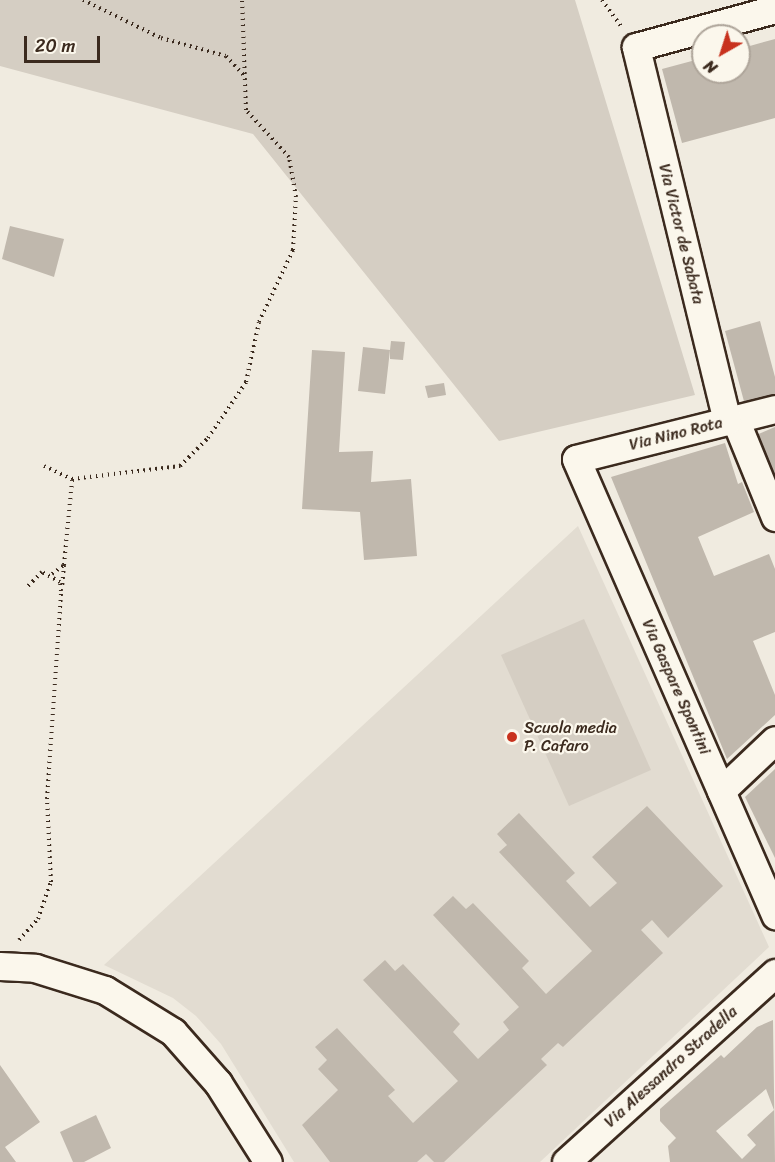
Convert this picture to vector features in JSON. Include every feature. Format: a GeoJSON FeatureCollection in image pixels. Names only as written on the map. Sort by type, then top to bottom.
{"type":"FeatureCollection","features":[{"type":"Feature","properties":{"kind":"street"},"geometry":{"type":"LineString","coordinates":[[636,46],[775,9]]}},
{"type":"Feature","properties":{"kind":"street","name":"Via Victor de Sabata"},"geometry":{"type":"LineString","coordinates":[[636,46],[731,420],[775,517]]}},
{"type":"Feature","properties":{"kind":"street","name":"Via Nino Rota"},"geometry":{"type":"LineString","coordinates":[[576,459],[775,409]]}},
{"type":"Feature","properties":{"kind":"street","name":"Via Gaspare Spontini"},"geometry":{"type":"LineString","coordinates":[[576,459],[775,915]]}},
{"type":"Feature","properties":{"kind":"street"},"geometry":{"type":"LineString","coordinates":[[721,791],[775,740]]}},
{"type":"Feature","properties":{"kind":"street"},"geometry":{"type":"LineString","coordinates":[[7,966],[35,968],[105,990],[174,1032],[218,1083],[268,1162]]}},
{"type":"Feature","properties":{"kind":"street","name":"Via Alessandro Stradella"},"geometry":{"type":"LineString","coordinates":[[566,1162],[775,973]]}},
{"type":"Feature","properties":{"kind":"path"},"geometry":{"type":"LineString","coordinates":[[84,0],[161,38],[226,56],[245,76]]}},
{"type":"Feature","properties":{"kind":"path"},"geometry":{"type":"LineString","coordinates":[[44,466],[72,479],[180,466],[208,438],[246,382],[259,322],[293,250],[296,197],[288,157],[246,110],[242,0]]}},
{"type":"Feature","properties":{"kind":"path"},"geometry":{"type":"LineString","coordinates":[[602,0],[636,46]]}},
{"type":"Feature","properties":{"kind":"path"},"geometry":{"type":"LineString","coordinates":[[7,966],[15,947],[38,919],[51,882],[47,800],[61,591],[72,479]]}},
{"type":"Feature","properties":{"kind":"path"},"geometry":{"type":"LineString","coordinates":[[52,574],[64,565]]}},
{"type":"Feature","properties":{"kind":"path"},"geometry":{"type":"LineString","coordinates":[[27,587],[42,572],[52,574],[60,582],[61,591]]}},
{"type":"Feature","properties":{"kind":"shaded area"},"geometry":{"type":"Polygon","coordinates":[[[0,0],[575,0],[695,395],[499,441],[253,134],[0,66],[0,0]]]}},
{"type":"Feature","properties":{"kind":"shaded area","name":"Scuola media P. Cafaro"},"geometry":{"type":"Polygon","coordinates":[[[578,526],[769,947],[540,1162],[294,1162],[221,1044],[196,1016],[173,998],[104,965],[578,526]]]}},
{"type":"Feature","properties":{"kind":"shaded area"},"geometry":{"type":"Polygon","coordinates":[[[584,619],[651,770],[569,806],[501,655],[584,619]]]}},
{"type":"Feature","properties":{"kind":"building"},"geometry":{"type":"Polygon","coordinates":[[[775,39],[775,118],[682,143],[662,69],[691,61],[691,84],[751,84],[751,46],[775,39]]]}},
{"type":"Feature","properties":{"kind":"building"},"geometry":{"type":"Polygon","coordinates":[[[10,226],[64,239],[54,277],[2,259],[10,226]]]}},
{"type":"Feature","properties":{"kind":"building"},"geometry":{"type":"Polygon","coordinates":[[[760,321],[775,377],[775,396],[745,405],[725,331],[760,321]]]}},
{"type":"Feature","properties":{"kind":"building"},"geometry":{"type":"Polygon","coordinates":[[[391,341],[405,342],[403,360],[390,359],[391,341]]]}},
{"type":"Feature","properties":{"kind":"building"},"geometry":{"type":"Polygon","coordinates":[[[363,347],[390,350],[385,394],[358,391],[363,347]]]}},
{"type":"Feature","properties":{"kind":"building"},"geometry":{"type":"Polygon","coordinates":[[[312,350],[345,352],[339,452],[373,451],[371,482],[411,479],[417,556],[364,560],[360,512],[302,509],[312,350]]]}},
{"type":"Feature","properties":{"kind":"building"},"geometry":{"type":"Polygon","coordinates":[[[444,383],[446,395],[428,398],[425,386],[444,383]]]}},
{"type":"Feature","properties":{"kind":"building"},"geometry":{"type":"Polygon","coordinates":[[[775,427],[775,478],[756,435],[775,427]]]}},
{"type":"Feature","properties":{"kind":"building"},"geometry":{"type":"Polygon","coordinates":[[[725,443],[738,484],[742,482],[754,512],[698,537],[714,576],[769,554],[775,569],[775,632],[753,641],[775,695],[775,715],[727,759],[611,477],[725,443]]]}},
{"type":"Feature","properties":{"kind":"building"},"geometry":{"type":"Polygon","coordinates":[[[775,769],[775,858],[745,797],[775,769]]]}},
{"type":"Feature","properties":{"kind":"building"},"geometry":{"type":"Polygon","coordinates":[[[647,806],[723,886],[668,938],[652,920],[641,930],[663,953],[563,1047],[558,1043],[541,1059],[547,1065],[444,1162],[434,1162],[426,1154],[417,1162],[330,1162],[302,1125],[338,1090],[318,1069],[327,1060],[315,1047],[337,1028],[395,1090],[388,1096],[413,1123],[458,1081],[363,980],[385,960],[395,971],[403,964],[460,1024],[453,1032],[478,1059],[509,1030],[503,1022],[519,1007],[433,915],[453,896],[466,909],[473,903],[529,961],[522,968],[546,994],[592,951],[499,852],[507,845],[497,834],[519,813],[575,873],[566,881],[590,907],[617,883],[592,857],[647,806]]]}},
{"type":"Feature","properties":{"kind":"building"},"geometry":{"type":"Polygon","coordinates":[[[773,1020],[775,1162],[670,1162],[668,1146],[676,1138],[660,1121],[660,1109],[721,1055],[724,1058],[757,1027],[773,1020]],[[766,1089],[716,1131],[742,1159],[756,1145],[747,1135],[774,1110],[766,1089]]]}},
{"type":"Feature","properties":{"kind":"building"},"geometry":{"type":"Polygon","coordinates":[[[0,1065],[40,1122],[5,1147],[16,1162],[0,1162],[0,1065]]]}},
{"type":"Feature","properties":{"kind":"building"},"geometry":{"type":"Polygon","coordinates":[[[96,1115],[111,1148],[84,1162],[73,1162],[60,1132],[96,1115]]]}},
{"type":"Feature","properties":{"kind":"place","name":"Scuola media P. Cafaro"},"geometry":{"type":"Point","coordinates":[512,737]}}]}
